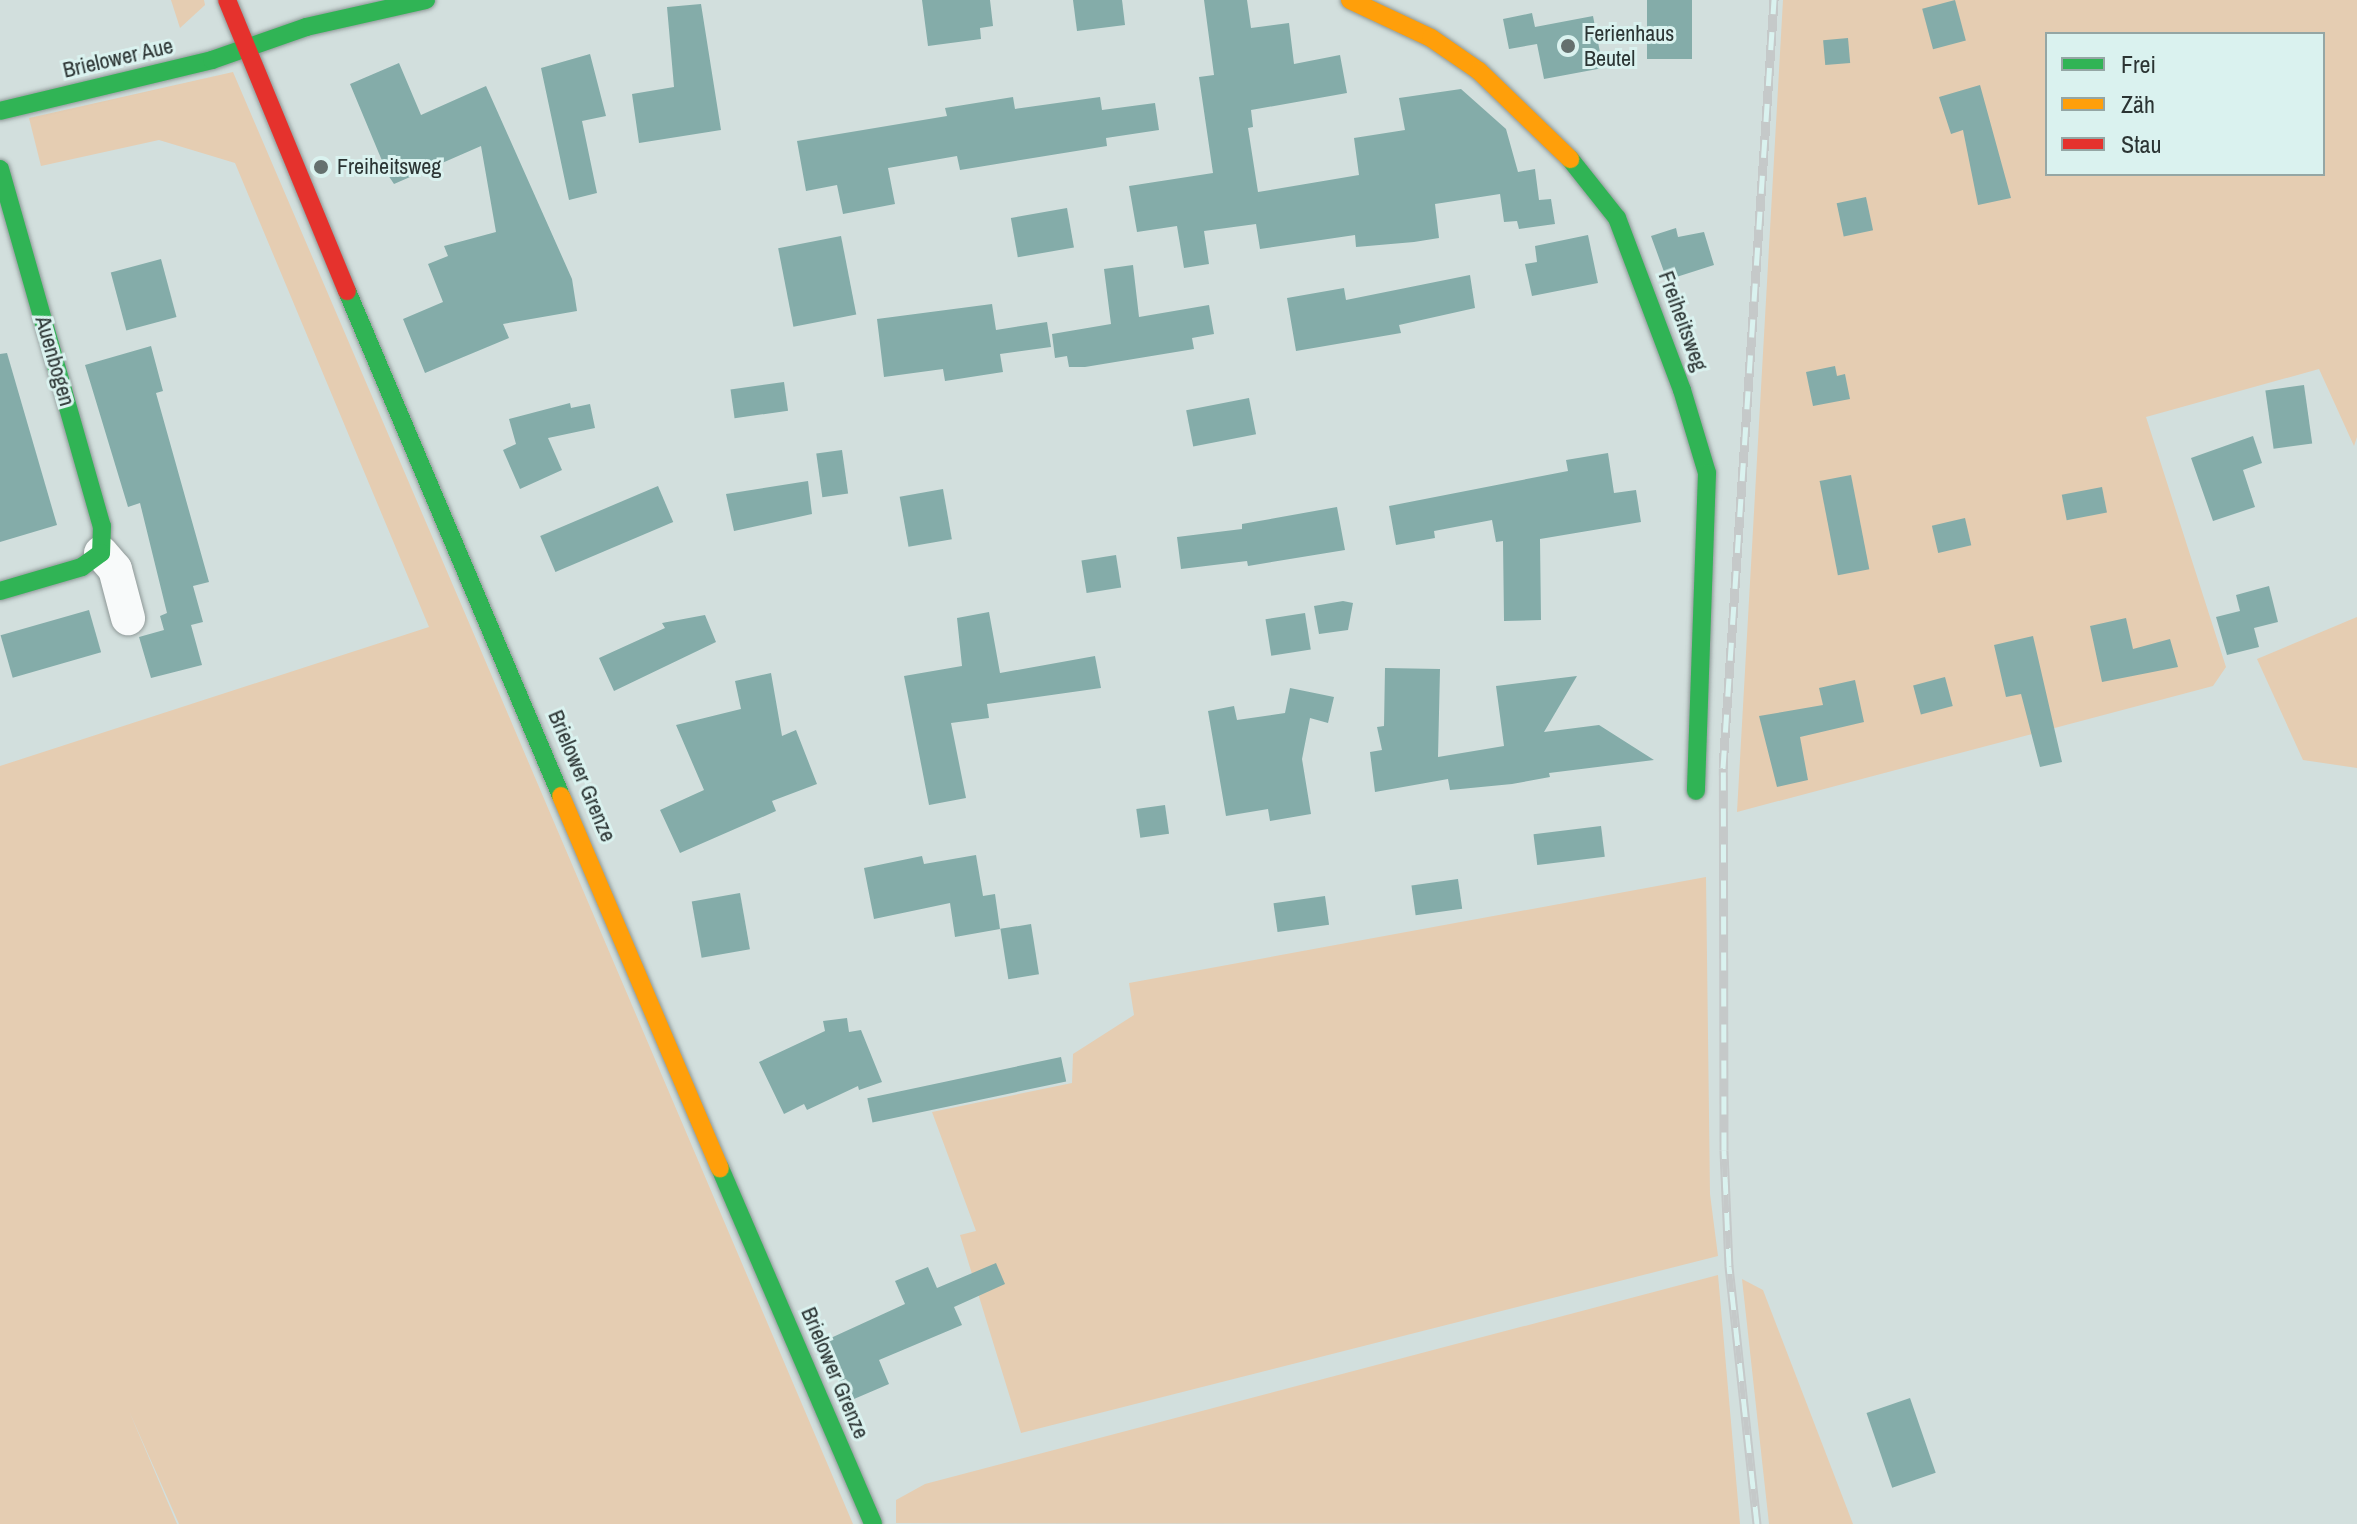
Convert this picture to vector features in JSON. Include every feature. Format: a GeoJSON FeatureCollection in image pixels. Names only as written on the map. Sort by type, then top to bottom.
{"type":"FeatureCollection","features":[{"type":"Feature","properties":{"kind":"street","name":"Brielower Grenze"},"geometry":{"type":"LineString","coordinates":[[227,0],[873,1524]]}},
{"type":"Feature","properties":{"kind":"street"},"geometry":{"type":"LineString","coordinates":[[246,49],[306,27],[426,0]]}},
{"type":"Feature","properties":{"kind":"street","name":"Freiheitsweg"},"geometry":{"type":"LineString","coordinates":[[1350,0],[1431,38],[1479,71],[1553,139],[1617,218],[1682,390],[1707,473],[1696,791]]}},
{"type":"Feature","properties":{"kind":"street","name":"Brielower Aue"},"geometry":{"type":"LineString","coordinates":[[0,111],[246,49]]}},
{"type":"Feature","properties":{"kind":"street","name":"Auenbogen"},"geometry":{"type":"LineString","coordinates":[[0,169],[102,526],[101,553],[115,569],[128,618]]}},
{"type":"Feature","properties":{"kind":"street"},"geometry":{"type":"LineString","coordinates":[[0,591],[82,567],[101,553]]}},
{"type":"Feature","properties":{"kind":"shaded area"},"geometry":{"type":"Polygon","coordinates":[[[171,0],[204,0],[205,5],[180,28],[171,0]]]}},
{"type":"Feature","properties":{"kind":"shaded area"},"geometry":{"type":"Polygon","coordinates":[[[1783,0],[2357,0],[2357,437],[2354,446],[2319,369],[2146,417],[2226,667],[2213,686],[1737,812],[1783,0]]]}},
{"type":"Feature","properties":{"kind":"shaded area"},"geometry":{"type":"Polygon","coordinates":[[[233,72],[853,1524],[179,1524],[129,1411],[177,1524],[0,1524],[0,766],[429,627],[235,163],[159,140],[41,166],[29,118],[233,72]]]}},
{"type":"Feature","properties":{"kind":"shaded area"},"geometry":{"type":"Polygon","coordinates":[[[2357,617],[2357,768],[2303,760],[2257,659],[2357,617]]]}},
{"type":"Feature","properties":{"kind":"shaded area"},"geometry":{"type":"Polygon","coordinates":[[[1706,877],[1710,1194],[1718,1256],[1021,1433],[960,1235],[976,1231],[932,1112],[1072,1083],[1073,1054],[1134,1015],[1129,983],[1706,877]]]}},
{"type":"Feature","properties":{"kind":"shaded area"},"geometry":{"type":"Polygon","coordinates":[[[1718,1275],[1740,1524],[896,1523],[896,1500],[925,1484],[1718,1275]]]}},
{"type":"Feature","properties":{"kind":"shaded area"},"geometry":{"type":"Polygon","coordinates":[[[1742,1279],[1763,1290],[1853,1524],[1769,1524],[1742,1279]]]}},
{"type":"Feature","properties":{"kind":"building"},"geometry":{"type":"Polygon","coordinates":[[[922,0],[990,0],[993,26],[980,28],[981,39],[928,46],[922,0]]]}},
{"type":"Feature","properties":{"kind":"building"},"geometry":{"type":"Polygon","coordinates":[[[1073,0],[1122,0],[1125,25],[1077,31],[1073,0]]]}},
{"type":"Feature","properties":{"kind":"building"},"geometry":{"type":"Polygon","coordinates":[[[1204,0],[1247,0],[1251,28],[1289,23],[1294,64],[1340,55],[1347,93],[1251,110],[1253,127],[1248,128],[1258,192],[1359,175],[1354,138],[1405,130],[1399,98],[1461,89],[1506,129],[1518,172],[1535,169],[1539,200],[1551,199],[1555,224],[1519,229],[1517,221],[1504,222],[1500,194],[1435,204],[1439,238],[1414,242],[1356,247],[1355,235],[1260,249],[1256,224],[1204,231],[1209,264],[1184,268],[1177,226],[1137,232],[1129,186],[1213,173],[1199,77],[1214,75],[1204,0]]]}},
{"type":"Feature","properties":{"kind":"building"},"geometry":{"type":"Polygon","coordinates":[[[1647,0],[1692,0],[1692,59],[1647,59],[1647,0]]]}},
{"type":"Feature","properties":{"kind":"building"},"geometry":{"type":"Polygon","coordinates":[[[1955,0],[1966,41],[1933,49],[1922,9],[1955,0]]]}},
{"type":"Feature","properties":{"kind":"building"},"geometry":{"type":"Polygon","coordinates":[[[701,4],[721,130],[639,143],[632,94],[674,87],[667,7],[701,4]]]}},
{"type":"Feature","properties":{"kind":"building","name":"Ferienhaus Beutel"},"geometry":{"type":"Polygon","coordinates":[[[1532,13],[1535,27],[1593,16],[1603,68],[1544,79],[1537,44],[1509,49],[1503,19],[1532,13]]]}},
{"type":"Feature","properties":{"kind":"building"},"geometry":{"type":"Polygon","coordinates":[[[1848,38],[1850,63],[1825,65],[1823,40],[1848,38]]]}},
{"type":"Feature","properties":{"kind":"building"},"geometry":{"type":"Polygon","coordinates":[[[590,54],[606,116],[582,121],[597,193],[569,200],[541,68],[590,54]]]}},
{"type":"Feature","properties":{"kind":"building"},"geometry":{"type":"Polygon","coordinates":[[[399,63],[421,115],[486,86],[572,279],[577,311],[503,324],[509,338],[425,373],[403,319],[443,302],[428,264],[448,256],[444,246],[496,232],[481,146],[394,184],[388,175],[350,84],[399,63]]]}},
{"type":"Feature","properties":{"kind":"building"},"geometry":{"type":"Polygon","coordinates":[[[1980,85],[2011,198],[1978,205],[1963,130],[1951,134],[1939,97],[1980,85]]]}},
{"type":"Feature","properties":{"kind":"building"},"geometry":{"type":"Polygon","coordinates":[[[1013,97],[1015,109],[1100,97],[1102,110],[1155,103],[1159,130],[1106,138],[1107,146],[960,170],[957,156],[888,168],[895,204],[843,214],[837,185],[806,191],[797,141],[947,116],[945,108],[1013,97]]]}},
{"type":"Feature","properties":{"kind":"building"},"geometry":{"type":"Polygon","coordinates":[[[1866,197],[1873,230],[1844,236],[1837,203],[1866,197]]]}},
{"type":"Feature","properties":{"kind":"building"},"geometry":{"type":"Polygon","coordinates":[[[1067,208],[1074,247],[1018,257],[1011,218],[1067,208]]]}},
{"type":"Feature","properties":{"kind":"building"},"geometry":{"type":"Polygon","coordinates":[[[1676,228],[1678,237],[1704,232],[1714,265],[1667,280],[1651,236],[1676,228]]]}},
{"type":"Feature","properties":{"kind":"building"},"geometry":{"type":"Polygon","coordinates":[[[1588,235],[1598,283],[1532,296],[1525,264],[1537,262],[1535,246],[1588,235]]]}},
{"type":"Feature","properties":{"kind":"building"},"geometry":{"type":"Polygon","coordinates":[[[841,236],[856,315],[793,327],[778,248],[841,236]]]}},
{"type":"Feature","properties":{"kind":"building"},"geometry":{"type":"Polygon","coordinates":[[[161,259],[177,317],[126,330],[111,272],[161,259]]]}},
{"type":"Feature","properties":{"kind":"building"},"geometry":{"type":"Polygon","coordinates":[[[1133,265],[1139,317],[1209,305],[1214,334],[1192,338],[1194,349],[1085,367],[1069,367],[1067,356],[1055,358],[1052,334],[1111,324],[1104,269],[1133,265]]]}},
{"type":"Feature","properties":{"kind":"building"},"geometry":{"type":"Polygon","coordinates":[[[1470,275],[1475,308],[1399,325],[1401,333],[1296,351],[1287,298],[1344,288],[1346,300],[1470,275]]]}},
{"type":"Feature","properties":{"kind":"building"},"geometry":{"type":"Polygon","coordinates":[[[992,304],[996,330],[1047,322],[1051,347],[1000,354],[1003,372],[945,381],[943,369],[884,377],[877,319],[992,304]]]}},
{"type":"Feature","properties":{"kind":"building"},"geometry":{"type":"Polygon","coordinates":[[[151,346],[163,391],[156,393],[209,582],[193,586],[203,622],[191,625],[202,665],[151,678],[139,637],[164,630],[160,616],[167,613],[140,503],[128,507],[85,365],[151,346]]]}},
{"type":"Feature","properties":{"kind":"building"},"geometry":{"type":"Polygon","coordinates":[[[7,353],[57,525],[0,542],[0,354],[7,353]]]}},
{"type":"Feature","properties":{"kind":"building"},"geometry":{"type":"Polygon","coordinates":[[[1835,366],[1837,376],[1845,374],[1850,399],[1813,406],[1806,372],[1835,366]]]}},
{"type":"Feature","properties":{"kind":"building"},"geometry":{"type":"Polygon","coordinates":[[[784,382],[788,411],[735,418],[731,390],[784,382]]]}},
{"type":"Feature","properties":{"kind":"building"},"geometry":{"type":"Polygon","coordinates":[[[2304,385],[2312,443],[2274,449],[2265,390],[2304,385]]]}},
{"type":"Feature","properties":{"kind":"building"},"geometry":{"type":"Polygon","coordinates":[[[1249,398],[1256,434],[1193,447],[1186,410],[1249,398]]]}},
{"type":"Feature","properties":{"kind":"building"},"geometry":{"type":"Polygon","coordinates":[[[570,403],[571,408],[590,404],[595,428],[548,438],[562,470],[520,489],[503,450],[516,444],[509,419],[570,403]]]}},
{"type":"Feature","properties":{"kind":"building"},"geometry":{"type":"Polygon","coordinates":[[[2253,436],[2262,463],[2243,470],[2255,507],[2213,521],[2191,458],[2253,436]]]}},
{"type":"Feature","properties":{"kind":"building"},"geometry":{"type":"Polygon","coordinates":[[[842,450],[848,494],[822,497],[816,454],[842,450]]]}},
{"type":"Feature","properties":{"kind":"building"},"geometry":{"type":"Polygon","coordinates":[[[1608,453],[1614,493],[1636,490],[1641,522],[1540,539],[1541,620],[1504,621],[1503,541],[1496,542],[1492,520],[1434,531],[1435,538],[1396,545],[1389,506],[1568,471],[1566,460],[1608,453]]]}},
{"type":"Feature","properties":{"kind":"building"},"geometry":{"type":"Polygon","coordinates":[[[1851,475],[1869,569],[1838,575],[1820,481],[1851,475]]]}},
{"type":"Feature","properties":{"kind":"building"},"geometry":{"type":"Polygon","coordinates":[[[808,481],[812,514],[734,531],[726,494],[808,481]]]}},
{"type":"Feature","properties":{"kind":"building"},"geometry":{"type":"Polygon","coordinates":[[[658,486],[673,522],[555,572],[540,536],[658,486]]]}},
{"type":"Feature","properties":{"kind":"building"},"geometry":{"type":"Polygon","coordinates":[[[2102,487],[2107,513],[2067,520],[2062,495],[2102,487]]]}},
{"type":"Feature","properties":{"kind":"building"},"geometry":{"type":"Polygon","coordinates":[[[943,489],[952,539],[909,547],[900,497],[943,489]]]}},
{"type":"Feature","properties":{"kind":"building"},"geometry":{"type":"Polygon","coordinates":[[[1337,507],[1345,550],[1248,566],[1247,561],[1181,569],[1177,537],[1242,529],[1242,524],[1337,507]]]}},
{"type":"Feature","properties":{"kind":"building"},"geometry":{"type":"Polygon","coordinates":[[[1965,518],[1971,545],[1938,553],[1932,526],[1965,518]]]}},
{"type":"Feature","properties":{"kind":"building"},"geometry":{"type":"Polygon","coordinates":[[[1116,555],[1121,588],[1087,593],[1081,560],[1116,555]]]}},
{"type":"Feature","properties":{"kind":"building"},"geometry":{"type":"Polygon","coordinates":[[[2269,586],[2278,622],[2254,628],[2259,647],[2227,655],[2216,617],[2240,611],[2236,595],[2269,586]]]}},
{"type":"Feature","properties":{"kind":"building"},"geometry":{"type":"Polygon","coordinates":[[[1343,601],[1353,603],[1348,630],[1319,634],[1314,606],[1343,601]]]}},
{"type":"Feature","properties":{"kind":"building"},"geometry":{"type":"Polygon","coordinates":[[[89,610],[101,652],[13,678],[1,635],[89,610]]]}},
{"type":"Feature","properties":{"kind":"building"},"geometry":{"type":"Polygon","coordinates":[[[989,612],[1000,673],[1095,656],[1101,688],[987,704],[989,718],[951,723],[966,798],[929,805],[904,676],[962,666],[957,618],[989,612]]]}},
{"type":"Feature","properties":{"kind":"building"},"geometry":{"type":"Polygon","coordinates":[[[1305,613],[1311,650],[1271,656],[1265,619],[1305,613]]]}},
{"type":"Feature","properties":{"kind":"building"},"geometry":{"type":"Polygon","coordinates":[[[705,615],[716,642],[614,691],[599,658],[665,628],[662,623],[705,615]]]}},
{"type":"Feature","properties":{"kind":"building"},"geometry":{"type":"Polygon","coordinates":[[[2126,618],[2133,649],[2170,639],[2178,667],[2102,682],[2090,626],[2126,618]]]}},
{"type":"Feature","properties":{"kind":"building"},"geometry":{"type":"Polygon","coordinates":[[[2033,636],[2062,762],[2040,767],[2021,694],[2006,697],[1994,645],[2033,636]]]}},
{"type":"Feature","properties":{"kind":"building"},"geometry":{"type":"Polygon","coordinates":[[[1385,668],[1440,669],[1438,757],[1504,746],[1496,686],[1577,676],[1544,732],[1599,725],[1654,760],[1549,773],[1550,777],[1512,784],[1450,790],[1448,779],[1375,792],[1370,752],[1382,750],[1377,727],[1384,726],[1385,668]]]}},
{"type":"Feature","properties":{"kind":"building"},"geometry":{"type":"Polygon","coordinates":[[[771,673],[782,736],[796,730],[817,784],[772,801],[776,811],[680,853],[660,810],[704,790],[676,725],[741,709],[735,681],[771,673]]]}},
{"type":"Feature","properties":{"kind":"building"},"geometry":{"type":"Polygon","coordinates":[[[1945,677],[1953,706],[1921,715],[1913,686],[1945,677]]]}},
{"type":"Feature","properties":{"kind":"building"},"geometry":{"type":"Polygon","coordinates":[[[1855,680],[1864,722],[1800,737],[1808,780],[1777,787],[1759,716],[1823,705],[1819,688],[1855,680]]]}},
{"type":"Feature","properties":{"kind":"building"},"geometry":{"type":"Polygon","coordinates":[[[1290,688],[1334,697],[1328,723],[1310,718],[1302,759],[1311,814],[1270,821],[1268,809],[1226,816],[1208,711],[1234,706],[1237,720],[1285,713],[1290,688]]]}},
{"type":"Feature","properties":{"kind":"building"},"geometry":{"type":"Polygon","coordinates":[[[1165,805],[1169,834],[1140,838],[1136,809],[1165,805]]]}},
{"type":"Feature","properties":{"kind":"building"},"geometry":{"type":"Polygon","coordinates":[[[1601,826],[1605,857],[1537,865],[1534,834],[1601,826]]]}},
{"type":"Feature","properties":{"kind":"building"},"geometry":{"type":"Polygon","coordinates":[[[976,855],[983,896],[995,894],[1000,929],[955,937],[950,903],[874,919],[864,868],[922,856],[924,864],[976,855]]]}},
{"type":"Feature","properties":{"kind":"building"},"geometry":{"type":"Polygon","coordinates":[[[1458,879],[1462,909],[1416,915],[1411,886],[1458,879]]]}},
{"type":"Feature","properties":{"kind":"building"},"geometry":{"type":"Polygon","coordinates":[[[740,893],[750,949],[702,958],[692,902],[740,893]]]}},
{"type":"Feature","properties":{"kind":"building"},"geometry":{"type":"Polygon","coordinates":[[[1325,896],[1329,925],[1278,932],[1274,903],[1325,896]]]}},
{"type":"Feature","properties":{"kind":"building"},"geometry":{"type":"Polygon","coordinates":[[[1031,924],[1039,974],[1008,979],[1000,929],[1031,924]]]}},
{"type":"Feature","properties":{"kind":"building"},"geometry":{"type":"Polygon","coordinates":[[[847,1018],[849,1032],[861,1030],[882,1082],[859,1090],[858,1086],[807,1110],[804,1104],[784,1114],[759,1062],[825,1031],[823,1021],[847,1018]]]}},
{"type":"Feature","properties":{"kind":"building"},"geometry":{"type":"Polygon","coordinates":[[[1061,1057],[1066,1081],[873,1123],[867,1098],[1061,1057]]]}},
{"type":"Feature","properties":{"kind":"building"},"geometry":{"type":"Polygon","coordinates":[[[996,1263],[1005,1284],[954,1307],[962,1325],[879,1360],[889,1384],[854,1399],[846,1379],[839,1382],[822,1342],[905,1304],[895,1281],[928,1267],[937,1288],[996,1263]]]}},
{"type":"Feature","properties":{"kind":"building"},"geometry":{"type":"Polygon","coordinates":[[[1910,1398],[1936,1473],[1892,1488],[1867,1413],[1910,1398]]]}},
{"type":"Feature","properties":{"kind":"railway"},"geometry":{"type":"LineString","coordinates":[[1757,1524],[1729,1266],[1724,1150],[1723,768],[1774,0]]}},
{"type":"Feature","properties":{"kind":"traffic: fast"},"geometry":{"type":"LineString","coordinates":[[0,111],[212,60],[306,27],[426,0]]}},
{"type":"Feature","properties":{"kind":"traffic: fast"},"geometry":{"type":"LineString","coordinates":[[1570,159],[1617,218],[1682,390],[1707,473],[1696,791]]}},
{"type":"Feature","properties":{"kind":"traffic: fast"},"geometry":{"type":"LineString","coordinates":[[0,169],[102,526],[101,553],[82,567],[0,591]]}},
{"type":"Feature","properties":{"kind":"traffic: fast"},"geometry":{"type":"LineString","coordinates":[[347,291],[561,796]]}},
{"type":"Feature","properties":{"kind":"traffic: fast"},"geometry":{"type":"LineString","coordinates":[[720,1168],[873,1524]]}},
{"type":"Feature","properties":{"kind":"traffic: slow"},"geometry":{"type":"LineString","coordinates":[[1350,0],[1431,38],[1479,71],[1570,159]]}},
{"type":"Feature","properties":{"kind":"traffic: slow"},"geometry":{"type":"LineString","coordinates":[[561,796],[720,1168]]}},
{"type":"Feature","properties":{"kind":"traffic: jam"},"geometry":{"type":"LineString","coordinates":[[227,0],[347,291]]}},
{"type":"Feature","properties":{"kind":"place","name":"Ferienhaus Beutel"},"geometry":{"type":"Point","coordinates":[1568,46]}},
{"type":"Feature","properties":{"kind":"place","name":"Freiheitsweg"},"geometry":{"type":"Point","coordinates":[321,167]}}]}
